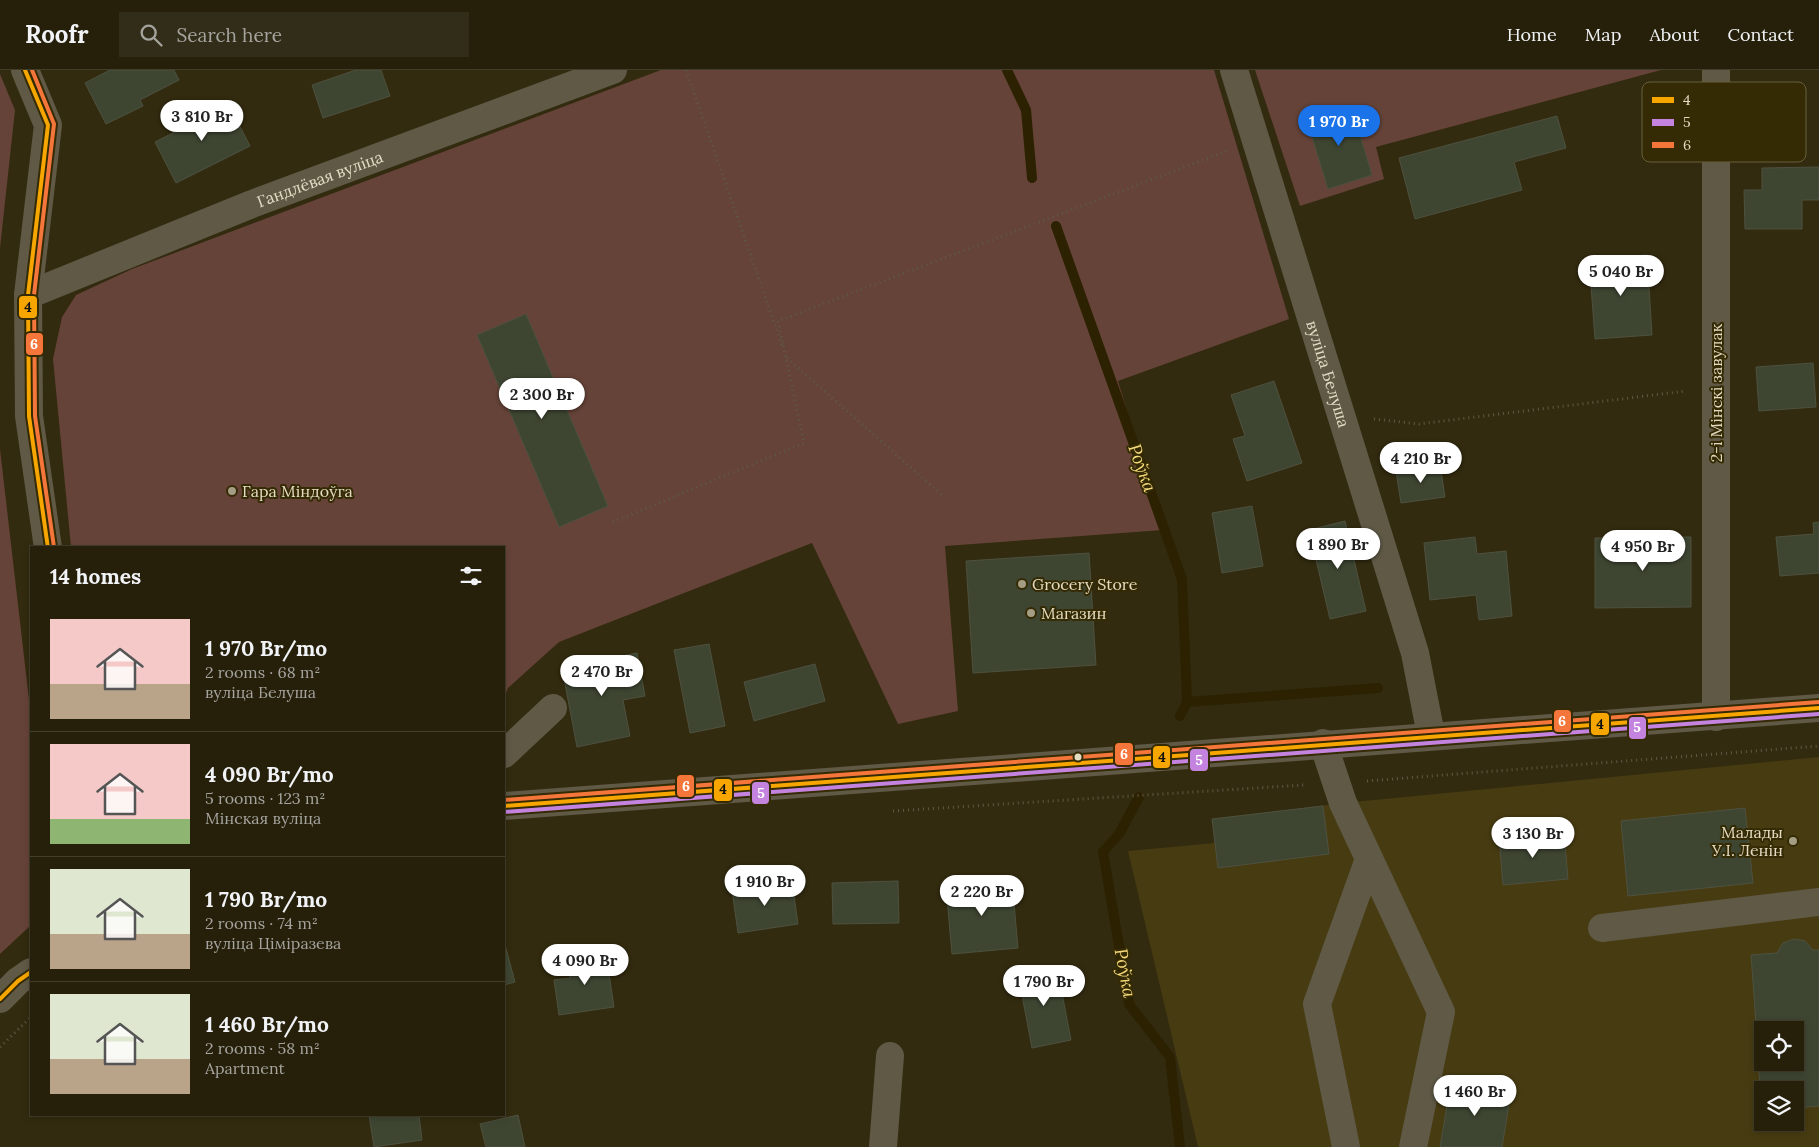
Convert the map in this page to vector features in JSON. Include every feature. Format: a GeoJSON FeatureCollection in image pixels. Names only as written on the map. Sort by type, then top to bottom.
{"type":"FeatureCollection","features":[{"type":"Feature","properties":{"kind":"street"},"geometry":{"type":"LineString","coordinates":[[25,70],[48,125],[28,295],[29,416],[48,546]]}},
{"type":"Feature","properties":{"kind":"street","name":"Гандлёвая вуліца"},"geometry":{"type":"LineString","coordinates":[[28,295],[252,204],[613,70]]}},
{"type":"Feature","properties":{"kind":"street","name":"вуліца Белуша"},"geometry":{"type":"LineString","coordinates":[[1234,70],[1415,653],[1432,735]]}},
{"type":"Feature","properties":{"kind":"street","name":"2-і Мінскі завулак"},"geometry":{"type":"LineString","coordinates":[[1716,162],[1716,716]]}},
{"type":"Feature","properties":{"kind":"street"},"geometry":{"type":"LineString","coordinates":[[505,753],[553,708]]}},
{"type":"Feature","properties":{"kind":"street"},"geometry":{"type":"LineString","coordinates":[[505,806],[1323,743],[1819,708]]}},
{"type":"Feature","properties":{"kind":"street"},"geometry":{"type":"LineString","coordinates":[[1323,743],[1336,783],[1441,1012],[1413,1147]]}},
{"type":"Feature","properties":{"kind":"street"},"geometry":{"type":"LineString","coordinates":[[1346,1147],[1317,1004],[1370,859]]}},
{"type":"Feature","properties":{"kind":"street"},"geometry":{"type":"LineString","coordinates":[[1602,928],[1819,902]]}},
{"type":"Feature","properties":{"kind":"street"},"geometry":{"type":"LineString","coordinates":[[0,1000],[30,973]]}},
{"type":"Feature","properties":{"kind":"street"},"geometry":{"type":"LineString","coordinates":[[883,1147],[890,1056]]}},
{"type":"Feature","properties":{"kind":"path"},"geometry":{"type":"LineString","coordinates":[[686,70],[786,358],[944,497]]}},
{"type":"Feature","properties":{"kind":"path"},"geometry":{"type":"LineString","coordinates":[[613,522],[804,443],[778,320],[1256,140]]}},
{"type":"Feature","properties":{"kind":"path"},"geometry":{"type":"LineString","coordinates":[[1341,416],[1419,424],[1716,387]]}},
{"type":"Feature","properties":{"kind":"path"},"geometry":{"type":"LineString","coordinates":[[888,811],[1336,783],[1819,746]]}},
{"type":"Feature","properties":{"kind":"path"},"geometry":{"type":"LineString","coordinates":[[0,1047],[30,1018]]}},
{"type":"Feature","properties":{"kind":"shaded area"},"geometry":{"type":"Polygon","coordinates":[[[661,70],[1214,70],[1289,319],[1118,381],[1163,530],[945,546],[958,711],[898,724],[812,543],[559,642],[508,688],[505,696],[505,546],[71,546],[53,359],[62,317],[76,295],[132,269],[661,70]]]}},
{"type":"Feature","properties":{"kind":"shaded area"},"geometry":{"type":"Polygon","coordinates":[[[1255,70],[1661,70],[1376,147],[1384,179],[1300,206],[1255,70]],[[1351,105],[1307,118],[1328,189],[1372,175],[1351,105]]]}},
{"type":"Feature","properties":{"kind":"shaded area"},"geometry":{"type":"Polygon","coordinates":[[[0,74],[15,110],[0,248],[0,74]]]}},
{"type":"Feature","properties":{"kind":"shaded area"},"geometry":{"type":"Polygon","coordinates":[[[0,449],[30,708],[30,926],[0,954],[0,449]]]}},
{"type":"Feature","properties":{"kind":"shaded area"},"geometry":{"type":"Polygon","coordinates":[[[1819,757],[1819,1147],[1198,1147],[1128,851],[1215,843],[1212,819],[1343,803],[1819,757]]]}},
{"type":"Feature","properties":{"kind":"building"},"geometry":{"type":"Polygon","coordinates":[[[110,70],[174,70],[179,80],[140,100],[143,106],[106,124],[85,83],[110,70]]]}},
{"type":"Feature","properties":{"kind":"building"},"geometry":{"type":"Polygon","coordinates":[[[356,70],[381,70],[390,96],[323,118],[312,85],[356,70]]]}},
{"type":"Feature","properties":{"kind":"building"},"geometry":{"type":"Polygon","coordinates":[[[208,102],[214,113],[229,105],[250,146],[176,183],[155,142],[189,125],[184,115],[208,102]]]}},
{"type":"Feature","properties":{"kind":"building"},"geometry":{"type":"Polygon","coordinates":[[[1351,105],[1372,175],[1328,189],[1306,118],[1351,105]]]}},
{"type":"Feature","properties":{"kind":"building"},"geometry":{"type":"Polygon","coordinates":[[[1557,116],[1566,148],[1514,162],[1522,190],[1415,219],[1399,158],[1557,116]]]}},
{"type":"Feature","properties":{"kind":"building"},"geometry":{"type":"Polygon","coordinates":[[[1819,167],[1819,200],[1802,200],[1802,229],[1745,229],[1744,190],[1762,190],[1762,168],[1819,167]]]}},
{"type":"Feature","properties":{"kind":"building"},"geometry":{"type":"Polygon","coordinates":[[[1647,255],[1652,335],[1595,339],[1589,259],[1647,255]]]}},
{"type":"Feature","properties":{"kind":"building"},"geometry":{"type":"Polygon","coordinates":[[[526,314],[608,506],[559,527],[477,335],[526,314]]]}},
{"type":"Feature","properties":{"kind":"building"},"geometry":{"type":"Polygon","coordinates":[[[1813,363],[1816,407],[1759,411],[1756,367],[1813,363]]]}},
{"type":"Feature","properties":{"kind":"building"},"geometry":{"type":"Polygon","coordinates":[[[1274,381],[1302,463],[1247,481],[1233,439],[1245,436],[1231,395],[1274,381]]]}},
{"type":"Feature","properties":{"kind":"building"},"geometry":{"type":"Polygon","coordinates":[[[1440,464],[1445,497],[1401,503],[1396,471],[1440,464]]]}},
{"type":"Feature","properties":{"kind":"building"},"geometry":{"type":"Polygon","coordinates":[[[1252,506],[1263,566],[1222,573],[1212,513],[1252,506]]]}},
{"type":"Feature","properties":{"kind":"building"},"geometry":{"type":"Polygon","coordinates":[[[1345,521],[1366,611],[1330,619],[1309,530],[1345,521]]]}},
{"type":"Feature","properties":{"kind":"building"},"geometry":{"type":"Polygon","coordinates":[[[1819,522],[1819,573],[1780,576],[1776,537],[1814,534],[1813,523],[1819,522]]]}},
{"type":"Feature","properties":{"kind":"building"},"geometry":{"type":"Polygon","coordinates":[[[1475,537],[1477,554],[1506,551],[1512,616],[1479,620],[1476,595],[1430,600],[1424,543],[1475,537]]]}},
{"type":"Feature","properties":{"kind":"building"},"geometry":{"type":"Polygon","coordinates":[[[1691,537],[1691,607],[1595,608],[1595,538],[1691,537]]]}},
{"type":"Feature","properties":{"kind":"building","name":"Магазин"},"geometry":{"type":"Polygon","coordinates":[[[1089,553],[1096,665],[973,673],[966,561],[1089,553]]]}},
{"type":"Feature","properties":{"kind":"building"},"geometry":{"type":"Polygon","coordinates":[[[709,644],[725,726],[690,733],[674,650],[709,644]]]}},
{"type":"Feature","properties":{"kind":"building"},"geometry":{"type":"Polygon","coordinates":[[[637,653],[645,696],[623,700],[630,736],[577,747],[562,668],[637,653]]]}},
{"type":"Feature","properties":{"kind":"building"},"geometry":{"type":"Polygon","coordinates":[[[815,664],[825,701],[754,721],[744,682],[815,664]]]}},
{"type":"Feature","properties":{"kind":"building"},"geometry":{"type":"Polygon","coordinates":[[[1323,806],[1329,854],[1218,868],[1212,819],[1323,806]]]}},
{"type":"Feature","properties":{"kind":"building"},"geometry":{"type":"Polygon","coordinates":[[[1745,808],[1753,883],[1628,896],[1621,821],[1745,808]]]}},
{"type":"Feature","properties":{"kind":"building"},"geometry":{"type":"Polygon","coordinates":[[[1564,833],[1568,879],[1503,885],[1499,838],[1564,833]]]}},
{"type":"Feature","properties":{"kind":"building"},"geometry":{"type":"Polygon","coordinates":[[[792,881],[798,924],[738,933],[732,890],[792,881]]]}},
{"type":"Feature","properties":{"kind":"building"},"geometry":{"type":"Polygon","coordinates":[[[898,881],[899,923],[833,924],[832,883],[898,881]]]}},
{"type":"Feature","properties":{"kind":"building"},"geometry":{"type":"Polygon","coordinates":[[[1012,881],[1018,948],[952,954],[946,887],[1012,881]]]}},
{"type":"Feature","properties":{"kind":"building"},"geometry":{"type":"Polygon","coordinates":[[[1794,939],[1805,941],[1813,950],[1819,950],[1819,1106],[1804,1107],[1804,1081],[1760,1081],[1759,1071],[1804,1071],[1804,1021],[1756,1021],[1751,955],[1777,953],[1783,943],[1794,939]]]}},
{"type":"Feature","properties":{"kind":"building"},"geometry":{"type":"Polygon","coordinates":[[[505,945],[515,982],[505,985],[505,945]]]}},
{"type":"Feature","properties":{"kind":"building"},"geometry":{"type":"Polygon","coordinates":[[[606,954],[614,1007],[559,1015],[554,980],[570,978],[568,960],[606,954]]]}},
{"type":"Feature","properties":{"kind":"building"},"geometry":{"type":"Polygon","coordinates":[[[1057,967],[1071,1040],[1032,1048],[1018,974],[1057,967]]]}},
{"type":"Feature","properties":{"kind":"building"},"geometry":{"type":"Polygon","coordinates":[[[1451,1082],[1511,1093],[1502,1147],[1440,1147],[1451,1082]]]}},
{"type":"Feature","properties":{"kind":"building"},"geometry":{"type":"Polygon","coordinates":[[[518,1115],[525,1147],[486,1147],[480,1124],[518,1115]]]}},
{"type":"Feature","properties":{"kind":"building"},"geometry":{"type":"Polygon","coordinates":[[[369,1116],[419,1116],[422,1140],[374,1147],[369,1116]]]}},
{"type":"Feature","properties":{"kind":"waterway","name":"Роўка"},"geometry":{"type":"LineString","coordinates":[[1007,70],[1026,110],[1032,178]]}},
{"type":"Feature","properties":{"kind":"waterway","name":"Роўка"},"geometry":{"type":"LineString","coordinates":[[1056,226],[1182,579],[1187,702],[1180,716]]}},
{"type":"Feature","properties":{"kind":"waterway"},"geometry":{"type":"LineString","coordinates":[[1187,702],[1378,688]]}},
{"type":"Feature","properties":{"kind":"waterway","name":"Роўка"},"geometry":{"type":"LineString","coordinates":[[1139,797],[1119,834],[1103,852],[1129,1004],[1170,1057],[1180,1147]]}},
{"type":"Feature","properties":{"kind":"transit line","name":"4"},"geometry":{"type":"LineString","coordinates":[[25,70],[48,125],[28,295],[29,416],[48,546]]}},
{"type":"Feature","properties":{"kind":"transit line","name":"6"},"geometry":{"type":"LineString","coordinates":[[32,70],[54,124],[34,295],[35,416],[54,546]]}},
{"type":"Feature","properties":{"kind":"transit line","name":"6"},"geometry":{"type":"LineString","coordinates":[[505,800],[1819,702]]}},
{"type":"Feature","properties":{"kind":"transit line","name":"4"},"geometry":{"type":"LineString","coordinates":[[505,806],[1819,708]]}},
{"type":"Feature","properties":{"kind":"transit line","name":"5"},"geometry":{"type":"LineString","coordinates":[[505,812],[1819,714]]}},
{"type":"Feature","properties":{"kind":"transit line","name":"4"},"geometry":{"type":"LineString","coordinates":[[0,999],[18,981],[30,973]]}},
{"type":"Feature","properties":{"kind":"place","name":"Гара Міндоўга"},"geometry":{"type":"Point","coordinates":[232,491]}},
{"type":"Feature","properties":{"kind":"place","name":"Grocery Store"},"geometry":{"type":"Point","coordinates":[1022,584]}},
{"type":"Feature","properties":{"kind":"place","name":"Магазин"},"geometry":{"type":"Point","coordinates":[1031,613]}},
{"type":"Feature","properties":{"kind":"place","name":"Малады У.І. Ленін"},"geometry":{"type":"Point","coordinates":[1793,841]}}]}
